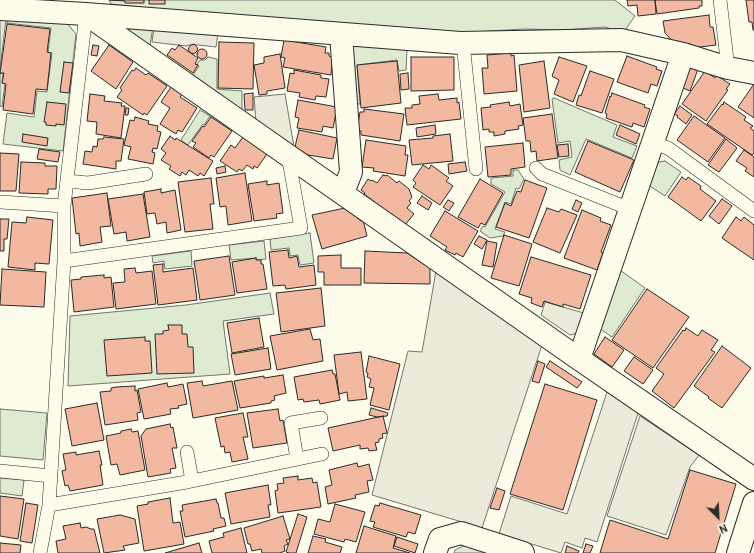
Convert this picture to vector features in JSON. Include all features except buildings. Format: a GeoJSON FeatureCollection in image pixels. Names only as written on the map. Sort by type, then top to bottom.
{"type":"FeatureCollection","features":[{"type":"Feature","properties":{"kind":"street"},"geometry":{"type":"LineString","coordinates":[[0,9],[88,7],[341,34],[463,43],[621,40],[683,54],[728,68],[754,73]]}},
{"type":"Feature","properties":{"kind":"street"},"geometry":{"type":"LineString","coordinates":[[88,7],[288,155],[754,478]]}},
{"type":"Feature","properties":{"kind":"street"},"geometry":{"type":"LineString","coordinates":[[341,34],[351,172],[343,193]]}},
{"type":"Feature","properties":{"kind":"street"},"geometry":{"type":"LineString","coordinates":[[579,358],[683,54]]}},
{"type":"Feature","properties":{"kind":"street"},"geometry":{"type":"LineString","coordinates":[[738,553],[754,503]]}},
{"type":"Feature","properties":{"kind":"street"},"geometry":{"type":"LineString","coordinates":[[435,553],[440,539],[461,533],[523,553]]}},
{"type":"Feature","properties":{"kind":"lane"},"geometry":{"type":"LineString","coordinates":[[720,0],[728,68]]}},
{"type":"Feature","properties":{"kind":"lane"},"geometry":{"type":"LineString","coordinates":[[40,553],[49,505],[64,261],[64,206],[88,7]]}},
{"type":"Feature","properties":{"kind":"lane"},"geometry":{"type":"LineString","coordinates":[[463,43],[476,170]]}},
{"type":"Feature","properties":{"kind":"lane"},"geometry":{"type":"LineString","coordinates":[[653,143],[668,148],[754,211]]}},
{"type":"Feature","properties":{"kind":"lane"},"geometry":{"type":"LineString","coordinates":[[64,261],[301,228],[288,155]]}},
{"type":"Feature","properties":{"kind":"lane"},"geometry":{"type":"LineString","coordinates":[[536,168],[542,174],[630,209]]}},
{"type":"Feature","properties":{"kind":"lane"},"geometry":{"type":"LineString","coordinates":[[67,181],[88,184],[146,174]]}},
{"type":"Feature","properties":{"kind":"lane"},"geometry":{"type":"LineString","coordinates":[[0,202],[64,206]]}},
{"type":"Feature","properties":{"kind":"lane"},"geometry":{"type":"LineString","coordinates":[[297,459],[291,423],[321,418]]}},
{"type":"Feature","properties":{"kind":"lane"},"geometry":{"type":"LineString","coordinates":[[187,452],[192,481]]}},
{"type":"Feature","properties":{"kind":"lane"},"geometry":{"type":"LineString","coordinates":[[49,505],[192,481],[322,454]]}},
{"type":"Feature","properties":{"kind":"lane"},"geometry":{"type":"LineString","coordinates":[[0,470],[51,476]]}},
{"type":"Feature","properties":{"kind":"green space"},"geometry":{"type":"Polygon","coordinates":[[[109,0],[615,0],[635,16],[623,33],[605,27],[562,30],[523,29],[457,33],[272,21],[111,4],[109,0]]]}},
{"type":"Feature","properties":{"kind":"green space"},"geometry":{"type":"Polygon","coordinates":[[[8,17],[66,22],[76,34],[63,151],[3,144],[7,113],[34,117],[37,91],[47,92],[52,53],[48,52],[51,28],[7,23],[8,17]]]}},
{"type":"Feature","properties":{"kind":"green space"},"geometry":{"type":"Polygon","coordinates":[[[0,19],[6,19],[0,69],[0,19]]]}},
{"type":"Feature","properties":{"kind":"green space"},"geometry":{"type":"Polygon","coordinates":[[[125,22],[153,26],[150,46],[124,30],[125,22]]]}},
{"type":"Feature","properties":{"kind":"green space"},"geometry":{"type":"Polygon","coordinates":[[[356,45],[407,50],[406,70],[399,71],[397,60],[357,65],[360,104],[353,104],[350,50],[356,45]]]}},
{"type":"Feature","properties":{"kind":"green space"},"geometry":{"type":"Polygon","coordinates":[[[208,57],[217,59],[217,89],[242,91],[242,111],[193,75],[199,66],[197,64],[200,60],[205,60],[208,57]]]}},
{"type":"Feature","properties":{"kind":"green space"},"geometry":{"type":"Polygon","coordinates":[[[0,73],[3,74],[2,83],[5,84],[2,107],[0,106],[0,73]]]}},
{"type":"Feature","properties":{"kind":"green space"},"geometry":{"type":"Polygon","coordinates":[[[554,98],[617,125],[613,137],[637,146],[632,158],[586,139],[570,175],[560,170],[559,160],[572,157],[570,141],[558,143],[552,99],[554,98]]]}},
{"type":"Feature","properties":{"kind":"green space"},"geometry":{"type":"Polygon","coordinates":[[[200,110],[210,116],[188,145],[181,140],[200,110]]]}},
{"type":"Feature","properties":{"kind":"green space"},"geometry":{"type":"Polygon","coordinates":[[[665,161],[681,172],[665,196],[648,185],[654,169],[659,162],[665,161]]]}},
{"type":"Feature","properties":{"kind":"green space"},"geometry":{"type":"Polygon","coordinates":[[[513,170],[518,170],[524,179],[519,189],[516,188],[511,204],[505,202],[495,229],[505,232],[503,236],[490,238],[480,231],[483,226],[485,227],[505,192],[491,184],[491,178],[513,176],[513,170]]]}},
{"type":"Feature","properties":{"kind":"green space"},"geometry":{"type":"Polygon","coordinates":[[[310,233],[314,263],[300,265],[298,255],[290,256],[289,248],[271,250],[270,239],[310,233]]]}},
{"type":"Feature","properties":{"kind":"green space"},"geometry":{"type":"Polygon","coordinates":[[[264,241],[266,259],[257,260],[256,258],[231,260],[229,245],[264,241]]]}},
{"type":"Feature","properties":{"kind":"green space"},"geometry":{"type":"Polygon","coordinates":[[[191,251],[192,266],[165,269],[164,261],[153,263],[152,256],[191,251]]]}},
{"type":"Feature","properties":{"kind":"green space"},"geometry":{"type":"Polygon","coordinates":[[[620,270],[645,288],[612,337],[599,328],[620,270]]]}},
{"type":"Feature","properties":{"kind":"green space"},"geometry":{"type":"Polygon","coordinates":[[[270,293],[274,314],[223,321],[230,374],[68,386],[70,316],[186,305],[270,293]]]}},
{"type":"Feature","properties":{"kind":"green space"},"geometry":{"type":"Polygon","coordinates":[[[0,409],[47,413],[43,460],[0,456],[0,409]]]}},
{"type":"Feature","properties":{"kind":"green space"},"geometry":{"type":"Polygon","coordinates":[[[0,478],[24,480],[22,496],[0,493],[0,478]]]}},
{"type":"Feature","properties":{"kind":"green space"},"geometry":{"type":"Polygon","coordinates":[[[467,544],[491,553],[454,553],[455,550],[467,544]]]}},
{"type":"Feature","properties":{"kind":"shaded area"},"geometry":{"type":"Polygon","coordinates":[[[154,27],[218,33],[216,47],[194,44],[186,46],[152,42],[154,27]]]}},
{"type":"Feature","properties":{"kind":"shaded area"},"geometry":{"type":"Polygon","coordinates":[[[285,94],[294,147],[256,122],[254,97],[285,94]]]}},
{"type":"Feature","properties":{"kind":"shaded area"},"geometry":{"type":"Polygon","coordinates":[[[436,271],[542,345],[482,528],[372,495],[408,351],[422,352],[436,271]]]}},
{"type":"Feature","properties":{"kind":"shaded area"},"geometry":{"type":"Polygon","coordinates":[[[545,302],[584,313],[578,333],[570,335],[541,315],[545,302]]]}},
{"type":"Feature","properties":{"kind":"shaded area"},"geometry":{"type":"Polygon","coordinates":[[[607,392],[638,413],[597,542],[585,538],[582,548],[565,542],[561,553],[499,534],[511,496],[567,514],[607,392]]]}},
{"type":"Feature","properties":{"kind":"shaded area"},"geometry":{"type":"Polygon","coordinates":[[[640,416],[699,455],[690,467],[666,535],[607,516],[640,416]]]}}]}
